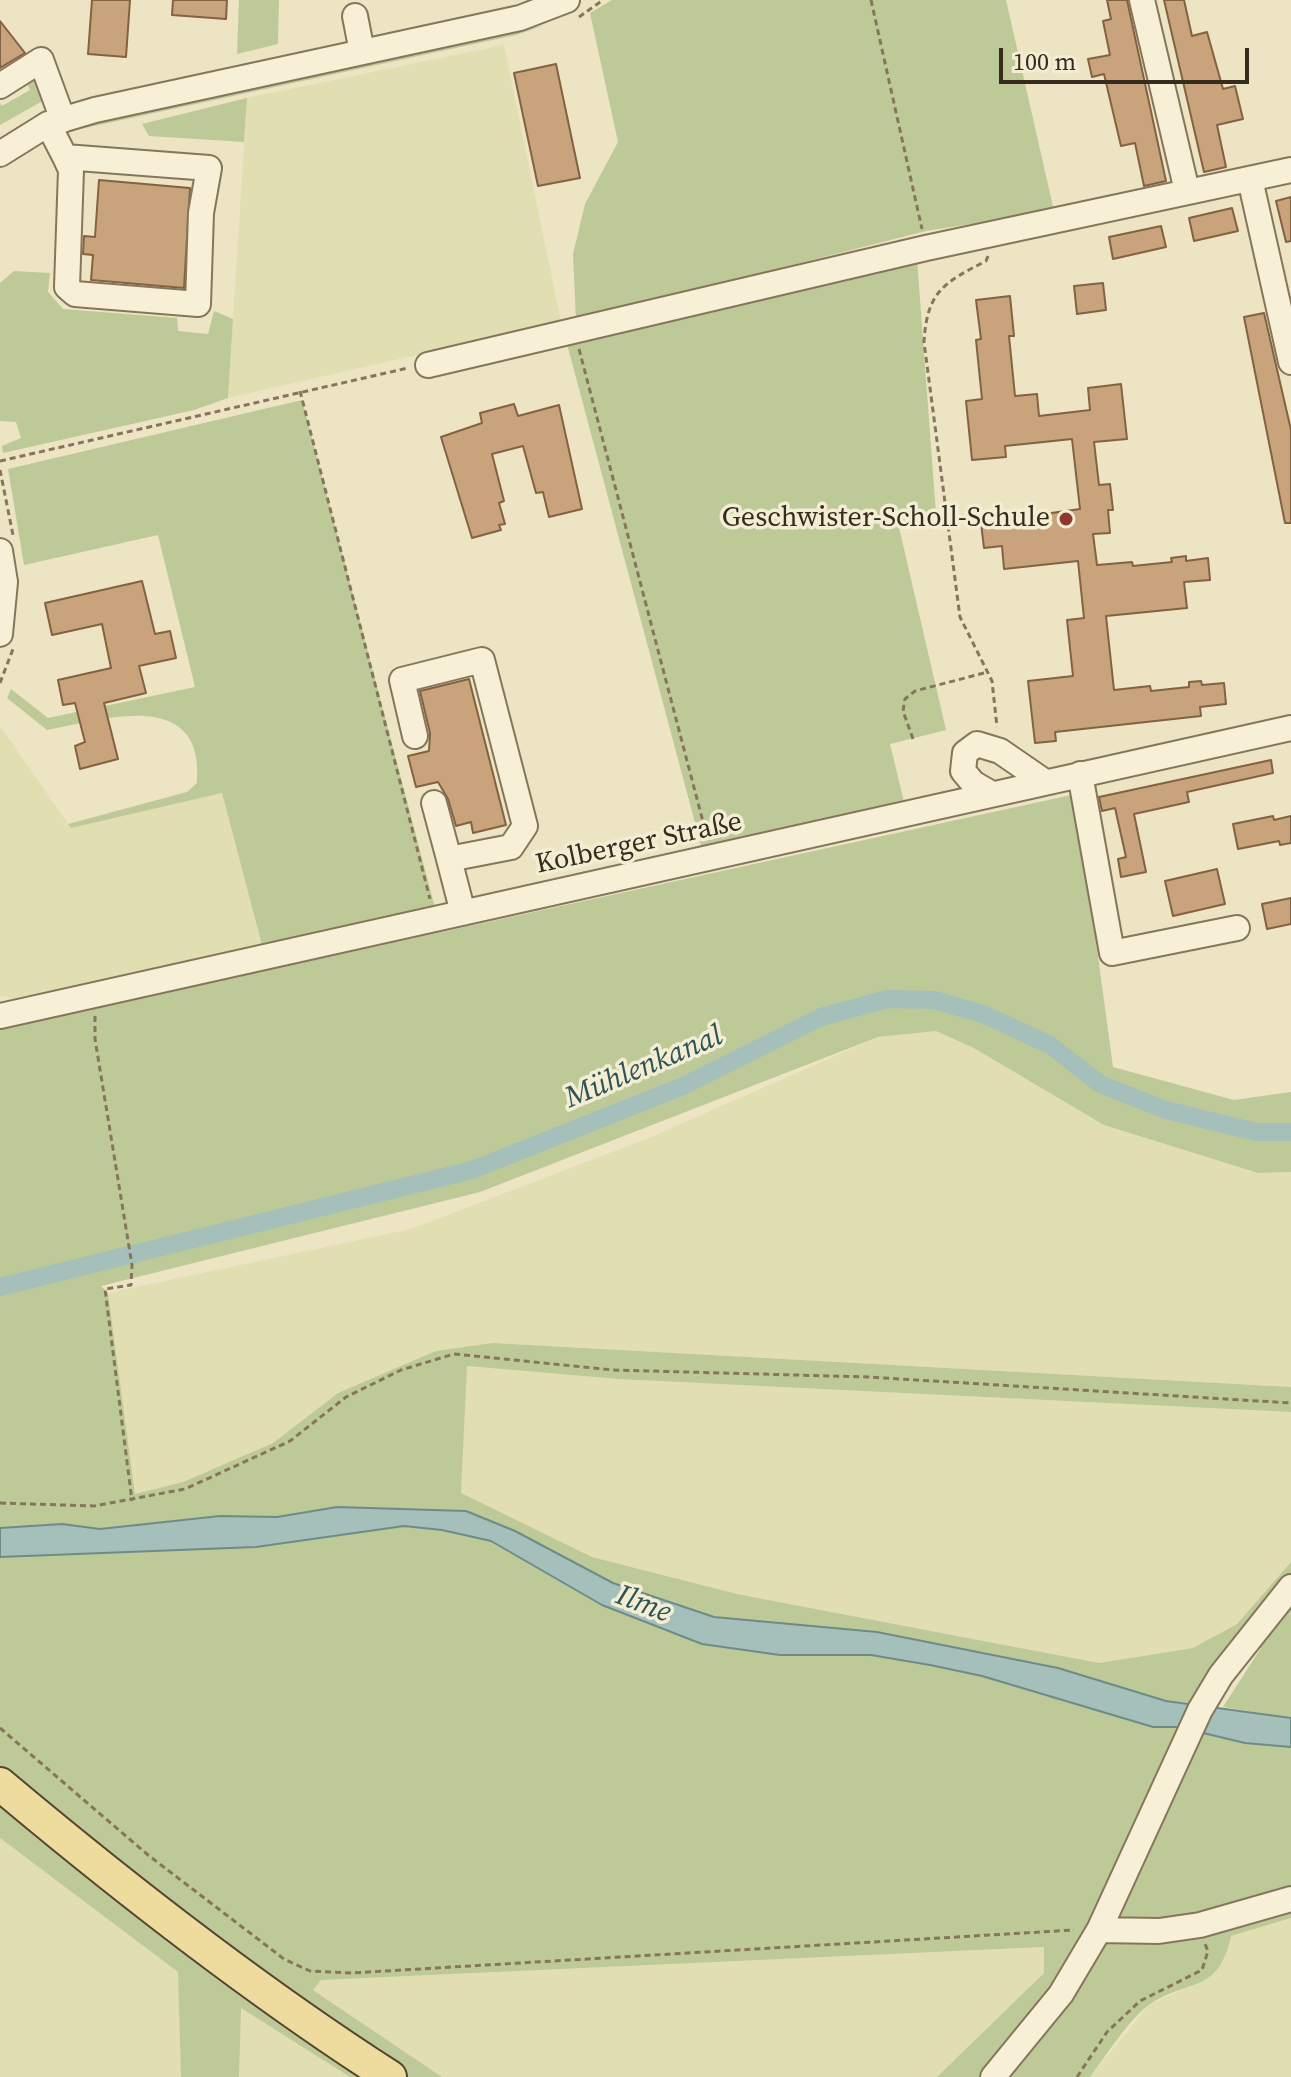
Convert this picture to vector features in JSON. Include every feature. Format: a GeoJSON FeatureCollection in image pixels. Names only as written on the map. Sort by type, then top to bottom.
{"type":"FeatureCollection","features":[{"type":"Feature","properties":{"kind":"main road"},"geometry":{"type":"LineString","coordinates":[[0,1784],[220,1960],[390,2077]]}},
{"type":"Feature","properties":{"kind":"street"},"geometry":{"type":"LineString","coordinates":[[0,154],[55,122],[520,18],[567,0]]}},
{"type":"Feature","properties":{"kind":"street"},"geometry":{"type":"LineString","coordinates":[[1142,0],[1187,191]]}},
{"type":"Feature","properties":{"kind":"street"},"geometry":{"type":"LineString","coordinates":[[355,16],[362,52]]}},
{"type":"Feature","properties":{"kind":"street"},"geometry":{"type":"LineString","coordinates":[[0,86],[41,60],[55,122],[65,157],[71,170],[67,287],[75,294],[198,304],[201,213],[209,168],[65,157]]}},
{"type":"Feature","properties":{"kind":"street"},"geometry":{"type":"LineString","coordinates":[[428,365],[926,248],[1291,170]]}},
{"type":"Feature","properties":{"kind":"street"},"geometry":{"type":"LineString","coordinates":[[1250,179],[1291,362]]}},
{"type":"Feature","properties":{"kind":"street"},"geometry":{"type":"LineString","coordinates":[[0,551],[5,582],[0,634]]}},
{"type":"Feature","properties":{"kind":"street"},"geometry":{"type":"LineString","coordinates":[[415,736],[402,680],[482,660],[525,826],[511,847],[449,859]]}},
{"type":"Feature","properties":{"kind":"street","name":"Kolberger Straße"},"geometry":{"type":"LineString","coordinates":[[0,1016],[1291,728]]}},
{"type":"Feature","properties":{"kind":"street"},"geometry":{"type":"LineString","coordinates":[[992,794],[973,783],[963,771],[965,753],[977,744],[1000,751],[1045,782]]}},
{"type":"Feature","properties":{"kind":"street"},"geometry":{"type":"LineString","coordinates":[[1080,774],[1112,953],[1237,928]]}},
{"type":"Feature","properties":{"kind":"street"},"geometry":{"type":"LineString","coordinates":[[434,803],[463,913]]}},
{"type":"Feature","properties":{"kind":"street"},"geometry":{"type":"LineString","coordinates":[[993,2077],[1061,1994],[1099,1930],[1200,1710],[1246,1643],[1291,1587]]}},
{"type":"Feature","properties":{"kind":"street"},"geometry":{"type":"LineString","coordinates":[[1099,1930],[1159,1931],[1200,1925],[1291,1899]]}},
{"type":"Feature","properties":{"kind":"path"},"geometry":{"type":"LineString","coordinates":[[871,0],[926,248]]}},
{"type":"Feature","properties":{"kind":"path"},"geometry":{"type":"LineString","coordinates":[[998,235],[986,261],[941,289],[926,312],[924,342],[960,617],[992,681],[1000,751]]}},
{"type":"Feature","properties":{"kind":"path"},"geometry":{"type":"LineString","coordinates":[[575,330],[713,859]]}},
{"type":"Feature","properties":{"kind":"path"},"geometry":{"type":"LineString","coordinates":[[0,461],[300,391],[428,365]]}},
{"type":"Feature","properties":{"kind":"path"},"geometry":{"type":"LineString","coordinates":[[300,391],[435,919]]}},
{"type":"Feature","properties":{"kind":"path"},"geometry":{"type":"LineString","coordinates":[[913,739],[903,711],[905,699],[915,691],[988,672]]}},
{"type":"Feature","properties":{"kind":"path"},"geometry":{"type":"LineString","coordinates":[[96,997],[95,1039],[132,1265],[131,1285],[105,1289],[132,1501]]}},
{"type":"Feature","properties":{"kind":"path"},"geometry":{"type":"LineString","coordinates":[[0,1503],[94,1506],[185,1489],[290,1441],[346,1397],[401,1370],[454,1354],[613,1370],[868,1377],[1291,1403]]}},
{"type":"Feature","properties":{"kind":"path"},"geometry":{"type":"LineString","coordinates":[[0,1728],[148,1855],[284,1959],[310,1971],[352,1973],[1044,1930],[1099,1930]]}},
{"type":"Feature","properties":{"kind":"path"},"geometry":{"type":"LineString","coordinates":[[1077,2077],[1107,2032],[1140,2001],[1202,1970],[1208,1951],[1200,1925]]}},
{"type":"Feature","properties":{"kind":"shaded area"},"geometry":{"type":"Polygon","coordinates":[[[504,45],[561,322],[228,398],[247,98],[504,45]]]}},
{"type":"Feature","properties":{"kind":"shaded area"},"geometry":{"type":"Polygon","coordinates":[[[0,726],[71,828],[222,793],[263,949],[13,998],[0,996],[0,726]]]}},
{"type":"Feature","properties":{"kind":"shaded area"},"geometry":{"type":"Polygon","coordinates":[[[936,1030],[972,1047],[1104,1125],[1258,1173],[1291,1172],[1291,1387],[493,1343],[338,1393],[273,1443],[183,1482],[135,1494],[108,1293],[411,1229],[649,1138],[878,1037],[936,1030]]]}},
{"type":"Feature","properties":{"kind":"shaded area"},"geometry":{"type":"Polygon","coordinates":[[[466,1366],[618,1379],[1291,1412],[1291,1562],[1237,1624],[1193,1648],[1099,1663],[737,1594],[592,1557],[461,1494],[466,1366]]]}},
{"type":"Feature","properties":{"kind":"shaded area"},"geometry":{"type":"Polygon","coordinates":[[[0,1838],[179,1973],[181,2077],[0,2077],[0,1838]]]}},
{"type":"Feature","properties":{"kind":"shaded area"},"geometry":{"type":"Polygon","coordinates":[[[1291,1918],[1291,2077],[1090,2077],[1149,2005],[1204,1980],[1231,1936],[1291,1918]]]}},
{"type":"Feature","properties":{"kind":"shaded area"},"geometry":{"type":"Polygon","coordinates":[[[1045,1947],[1044,1973],[937,2077],[442,2077],[312,1989],[321,1980],[1045,1947]]]}},
{"type":"Feature","properties":{"kind":"shaded area"},"geometry":{"type":"Polygon","coordinates":[[[240,2007],[350,2077],[239,2077],[240,2007]]]}},
{"type":"Feature","properties":{"kind":"green space"},"geometry":{"type":"Polygon","coordinates":[[[239,0],[279,0],[278,44],[237,54],[239,0]]]}},
{"type":"Feature","properties":{"kind":"green space"},"geometry":{"type":"Polygon","coordinates":[[[612,0],[1006,0],[1054,211],[926,231],[576,320],[573,254],[585,204],[618,142],[590,13],[612,0]]]}},
{"type":"Feature","properties":{"kind":"green space"},"geometry":{"type":"Polygon","coordinates":[[[545,25],[516,35],[66,132],[69,126],[509,28],[517,32],[545,25]]]}},
{"type":"Feature","properties":{"kind":"green space"},"geometry":{"type":"Polygon","coordinates":[[[28,79],[35,80],[46,99],[0,125],[0,103],[2,106],[30,90],[28,79]]]}},
{"type":"Feature","properties":{"kind":"green space"},"geometry":{"type":"Polygon","coordinates":[[[247,98],[244,142],[149,136],[142,124],[247,98]]]}},
{"type":"Feature","properties":{"kind":"green space"},"geometry":{"type":"Polygon","coordinates":[[[917,259],[936,514],[898,523],[946,730],[890,744],[905,806],[702,849],[567,344],[917,259]]]}},
{"type":"Feature","properties":{"kind":"green space"},"geometry":{"type":"Polygon","coordinates":[[[14,271],[50,273],[48,292],[63,309],[177,318],[178,331],[208,334],[214,311],[233,319],[228,398],[194,410],[3,453],[2,446],[21,438],[16,422],[0,421],[0,283],[14,271]]]}},
{"type":"Feature","properties":{"kind":"green space"},"geometry":{"type":"Polygon","coordinates":[[[302,400],[435,908],[263,949],[222,793],[71,828],[68,824],[187,792],[197,783],[195,752],[185,732],[168,721],[146,716],[121,716],[47,730],[7,698],[11,689],[48,718],[195,687],[158,535],[24,565],[8,469],[302,400]]]}},
{"type":"Feature","properties":{"kind":"green space"},"geometry":{"type":"Polygon","coordinates":[[[1076,794],[1113,1067],[1234,1100],[1291,1092],[1291,1172],[1258,1173],[1104,1125],[972,1047],[936,1031],[878,1037],[480,1192],[101,1286],[108,1293],[135,1494],[183,1482],[273,1443],[338,1393],[436,1351],[493,1343],[1291,1387],[1291,1412],[618,1379],[467,1366],[461,1493],[592,1557],[737,1594],[1099,1663],[1193,1648],[1237,1624],[1291,1562],[1291,1718],[1223,1707],[1261,1648],[1236,1635],[1189,1703],[1166,1701],[1058,1668],[877,1632],[714,1617],[613,1583],[515,1531],[337,1507],[277,1517],[220,1516],[100,1529],[62,1524],[0,1528],[0,1028],[1076,794]]]}},
{"type":"Feature","properties":{"kind":"green space"},"geometry":{"type":"Polygon","coordinates":[[[404,1526],[442,1530],[491,1541],[602,1605],[702,1644],[780,1655],[871,1655],[930,1665],[982,1676],[1153,1727],[1178,1727],[1291,1747],[1291,1918],[1231,1936],[1219,1967],[1210,1976],[1142,2010],[1090,2077],[937,2077],[1044,1973],[1044,1947],[321,1980],[313,1990],[442,2077],[350,2077],[241,2008],[239,2077],[181,2077],[178,1972],[0,1838],[0,1557],[256,1547],[404,1526]]]}},
{"type":"Feature","properties":{"kind":"water","name":"Ilme"},"geometry":{"type":"Polygon","coordinates":[[[337,1507],[466,1511],[515,1531],[613,1583],[714,1617],[877,1632],[1058,1668],[1166,1701],[1291,1718],[1291,1747],[1245,1743],[1178,1727],[1153,1727],[982,1676],[930,1665],[871,1655],[780,1655],[702,1644],[602,1605],[491,1541],[442,1530],[404,1526],[256,1547],[0,1557],[0,1528],[62,1524],[100,1529],[220,1516],[277,1517],[337,1507]]]}},
{"type":"Feature","properties":{"kind":"building"},"geometry":{"type":"Polygon","coordinates":[[[92,0],[130,0],[126,57],[88,54],[92,0]]]}},
{"type":"Feature","properties":{"kind":"building"},"geometry":{"type":"Polygon","coordinates":[[[173,0],[227,0],[226,19],[172,15],[173,0]]]}},
{"type":"Feature","properties":{"kind":"building"},"geometry":{"type":"Polygon","coordinates":[[[1107,0],[1127,0],[1166,181],[1144,186],[1135,143],[1121,146],[1104,74],[1092,77],[1088,59],[1110,55],[1103,21],[1111,19],[1107,0]]]}},
{"type":"Feature","properties":{"kind":"building"},"geometry":{"type":"Polygon","coordinates":[[[1164,0],[1184,0],[1192,36],[1207,32],[1223,89],[1235,86],[1243,119],[1217,125],[1226,167],[1204,172],[1164,0]]]}},
{"type":"Feature","properties":{"kind":"building"},"geometry":{"type":"Polygon","coordinates":[[[0,21],[25,53],[0,68],[0,21]]]}},
{"type":"Feature","properties":{"kind":"building"},"geometry":{"type":"Polygon","coordinates":[[[556,64],[580,178],[538,186],[514,73],[556,64]]]}},
{"type":"Feature","properties":{"kind":"building"},"geometry":{"type":"Polygon","coordinates":[[[99,180],[190,188],[184,288],[91,280],[93,255],[83,254],[84,236],[95,237],[99,180]]]}},
{"type":"Feature","properties":{"kind":"building"},"geometry":{"type":"Polygon","coordinates":[[[1291,197],[1291,241],[1286,242],[1276,201],[1291,197]]]}},
{"type":"Feature","properties":{"kind":"building"},"geometry":{"type":"Polygon","coordinates":[[[1232,208],[1238,231],[1194,241],[1189,218],[1232,208]]]}},
{"type":"Feature","properties":{"kind":"building"},"geometry":{"type":"Polygon","coordinates":[[[1161,226],[1166,247],[1113,259],[1109,237],[1161,226]]]}},
{"type":"Feature","properties":{"kind":"building"},"geometry":{"type":"Polygon","coordinates":[[[1103,283],[1106,310],[1077,314],[1074,286],[1103,283]]]}},
{"type":"Feature","properties":{"kind":"building","name":"Geschwister-Scholl-Schule"},"geometry":{"type":"Polygon","coordinates":[[[1010,296],[1014,336],[1009,336],[1015,396],[1037,394],[1039,416],[1090,410],[1088,388],[1121,384],[1127,439],[1094,442],[1099,485],[1110,484],[1113,510],[1108,510],[1110,533],[1093,534],[1097,565],[1132,562],[1133,566],[1172,562],[1171,558],[1186,556],[1186,561],[1208,558],[1210,580],[1184,582],[1187,608],[1106,616],[1114,690],[1150,686],[1151,691],[1189,687],[1189,682],[1201,681],[1202,685],[1224,683],[1226,704],[1200,707],[1201,716],[1055,732],[1056,741],[1035,743],[1028,681],[1073,676],[1067,620],[1084,618],[1078,561],[1004,569],[1002,546],[984,548],[981,523],[997,522],[997,518],[1051,516],[1051,513],[1080,509],[1072,439],[1005,446],[1006,457],[972,460],[966,401],[982,399],[976,340],[981,339],[976,300],[1010,296]]]}},
{"type":"Feature","properties":{"kind":"building"},"geometry":{"type":"Polygon","coordinates":[[[1264,313],[1291,430],[1291,523],[1285,523],[1244,317],[1264,313]]]}},
{"type":"Feature","properties":{"kind":"building"},"geometry":{"type":"Polygon","coordinates":[[[514,404],[518,416],[559,405],[582,509],[549,517],[543,492],[536,493],[523,446],[492,454],[504,501],[499,503],[505,524],[499,525],[501,530],[472,538],[441,437],[482,423],[480,413],[514,404]]]}},
{"type":"Feature","properties":{"kind":"building"},"geometry":{"type":"Polygon","coordinates":[[[142,581],[155,634],[170,631],[176,658],[139,666],[146,693],[104,703],[118,759],[80,769],[75,746],[85,742],[75,703],[63,705],[58,680],[111,668],[102,624],[52,635],[45,603],[142,581]]]}},
{"type":"Feature","properties":{"kind":"building"},"geometry":{"type":"Polygon","coordinates":[[[469,679],[506,825],[473,833],[471,822],[456,826],[448,799],[438,782],[416,787],[408,756],[429,751],[430,733],[420,691],[469,679]]]}},
{"type":"Feature","properties":{"kind":"building"},"geometry":{"type":"Polygon","coordinates":[[[1271,760],[1273,773],[1187,792],[1189,802],[1134,814],[1146,872],[1121,877],[1118,859],[1126,857],[1115,808],[1102,811],[1099,797],[1271,760]]]}},
{"type":"Feature","properties":{"kind":"building"},"geometry":{"type":"Polygon","coordinates":[[[1273,816],[1274,820],[1291,816],[1291,843],[1280,845],[1279,841],[1238,849],[1233,824],[1273,816]]]}},
{"type":"Feature","properties":{"kind":"building"},"geometry":{"type":"Polygon","coordinates":[[[1217,869],[1225,904],[1173,916],[1165,881],[1217,869]]]}},
{"type":"Feature","properties":{"kind":"building"},"geometry":{"type":"Polygon","coordinates":[[[1291,898],[1291,924],[1267,929],[1262,904],[1291,898]]]}},
{"type":"Feature","properties":{"kind":"waterway","name":"Mühlenkanal"},"geometry":{"type":"LineString","coordinates":[[0,1287],[472,1170],[683,1086],[821,1017],[887,999],[934,1000],[983,1014],[1050,1045],[1100,1084],[1166,1110],[1256,1132],[1291,1132]]}},
{"type":"Feature","properties":{"kind":"place","name":"Geschwister-Scholl-Schule"},"geometry":{"type":"Point","coordinates":[1066,519]}}]}
